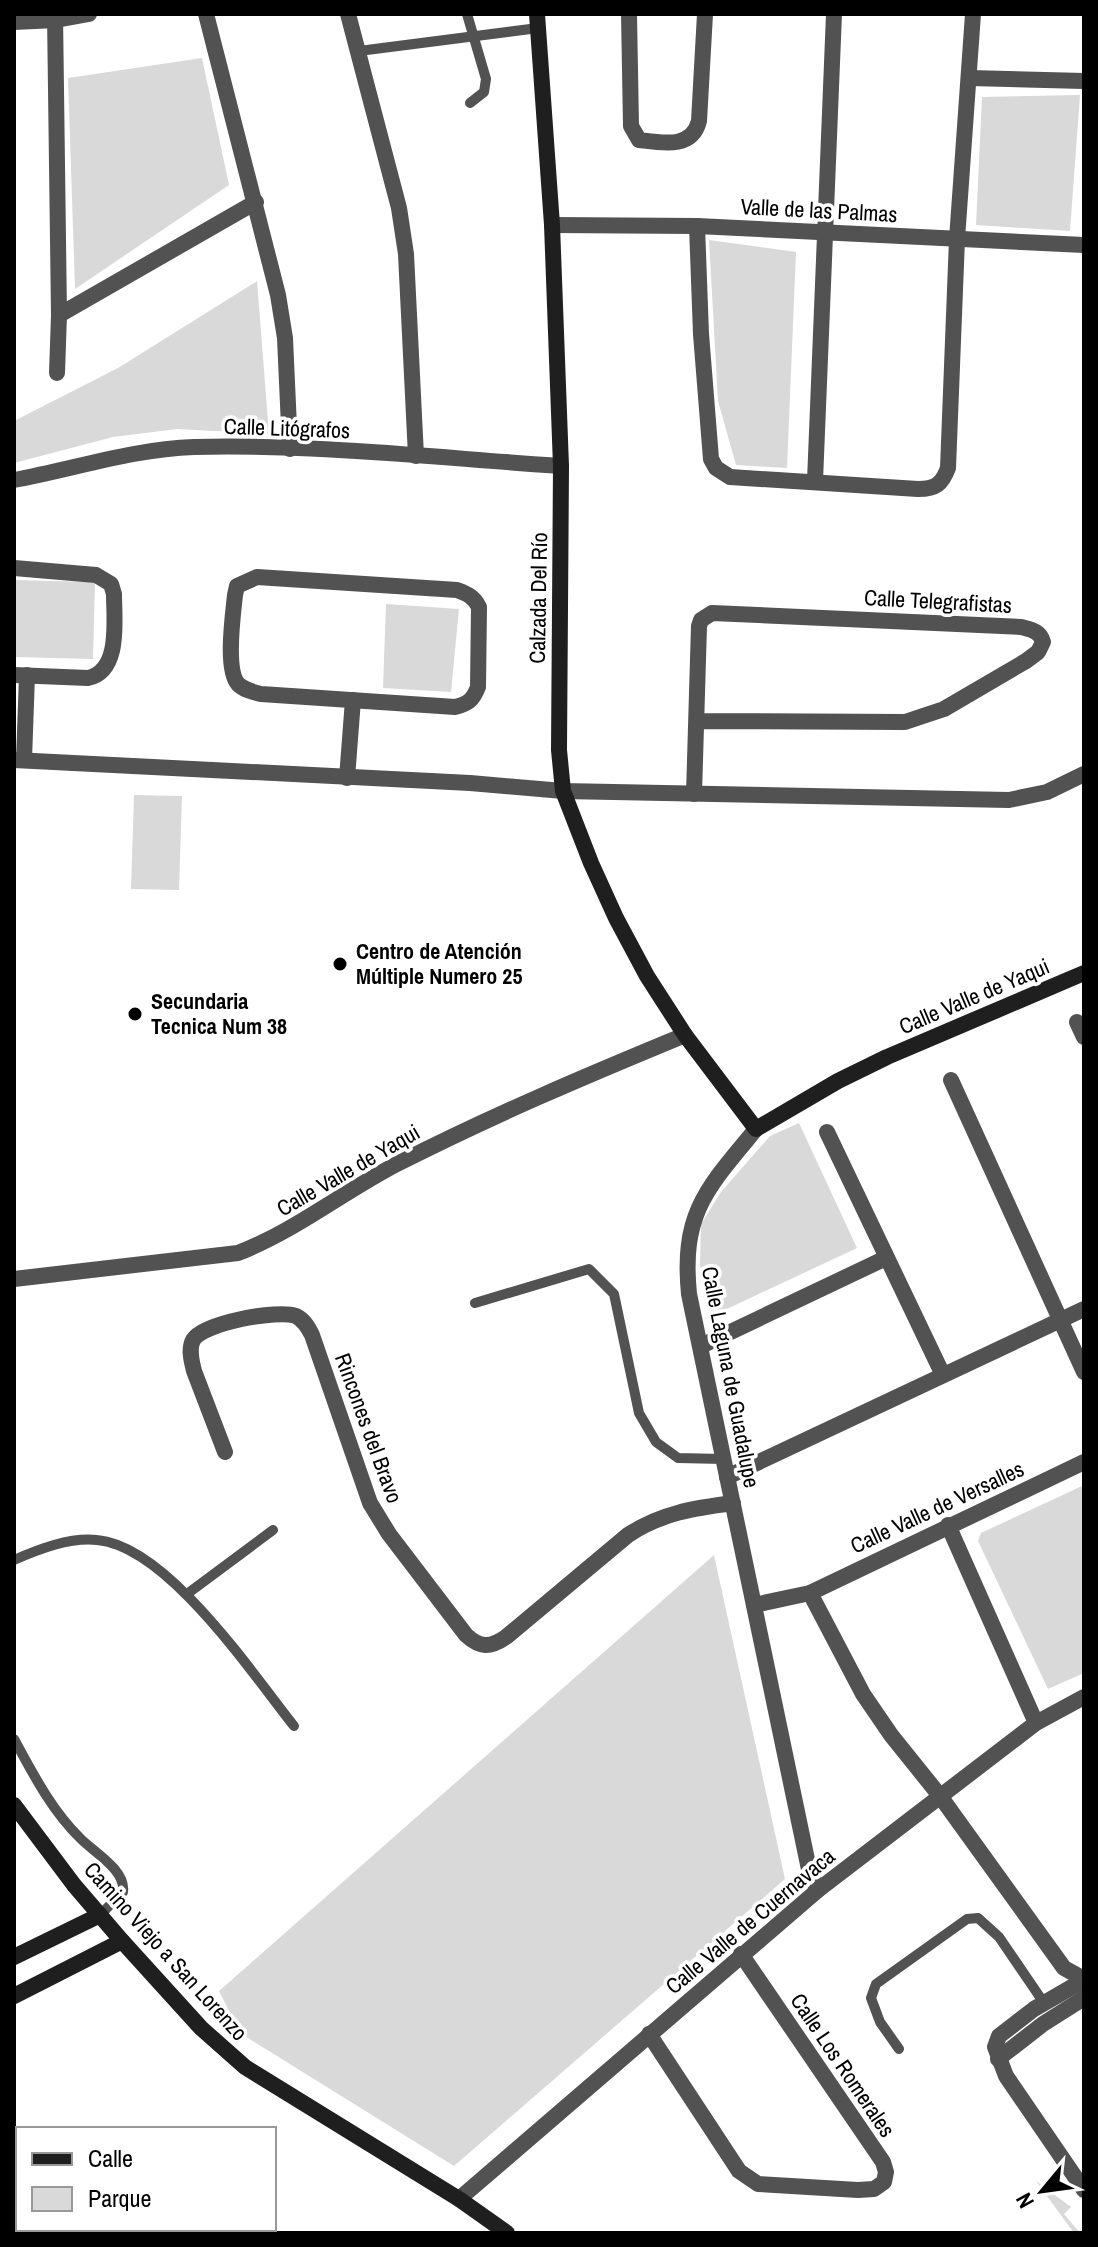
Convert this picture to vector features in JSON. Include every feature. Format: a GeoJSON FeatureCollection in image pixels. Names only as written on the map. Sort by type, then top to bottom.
{"type":"FeatureCollection","features":[{"type":"Feature","properties":{"kind":"street"},"geometry":{"type":"LineString","coordinates":[[14,22],[89,14]]}},
{"type":"Feature","properties":{"kind":"street"},"geometry":{"type":"LineString","coordinates":[[206,14],[272,263],[285,338],[290,449]]}},
{"type":"Feature","properties":{"kind":"street"},"geometry":{"type":"LineString","coordinates":[[348,14],[399,208],[406,254],[416,456]]}},
{"type":"Feature","properties":{"kind":"street"},"geometry":{"type":"LineString","coordinates":[[629,14],[631,126],[639,140],[681,142],[693,135],[699,121],[705,14]]}},
{"type":"Feature","properties":{"kind":"street"},"geometry":{"type":"LineString","coordinates":[[815,481],[834,14]]}},
{"type":"Feature","properties":{"kind":"street"},"geometry":{"type":"LineString","coordinates":[[697,226],[701,334],[711,459],[716,468],[730,477],[918,489],[942,483],[948,468],[957,239],[973,14]]}},
{"type":"Feature","properties":{"kind":"street"},"geometry":{"type":"LineString","coordinates":[[55,17],[57,373]]}},
{"type":"Feature","properties":{"kind":"street","name":"Calzada Del Río"},"geometry":{"type":"LineString","coordinates":[[538,21],[552,225],[561,466],[559,750],[563,791],[591,863],[647,976],[685,1035],[756,1129]]}},
{"type":"Feature","properties":{"kind":"street"},"geometry":{"type":"LineString","coordinates":[[970,78],[1084,81]]}},
{"type":"Feature","properties":{"kind":"street"},"geometry":{"type":"LineString","coordinates":[[59,315],[256,202]]}},
{"type":"Feature","properties":{"kind":"street","name":"Valle de las Palmas"},"geometry":{"type":"LineString","coordinates":[[552,225],[697,226],[1084,245]]}},
{"type":"Feature","properties":{"kind":"street","name":"Calle Litógrafos"},"geometry":{"type":"LineString","coordinates":[[14,480],[148,451],[193,447],[290,449],[561,466]]}},
{"type":"Feature","properties":{"kind":"street"},"geometry":{"type":"LineString","coordinates":[[14,568],[96,575],[111,584],[114,594],[110,658],[98,676],[21,675],[19,760],[470,783],[563,791],[1009,800],[1047,792],[1084,774]]}},
{"type":"Feature","properties":{"kind":"street"},"geometry":{"type":"LineString","coordinates":[[257,577],[457,590],[475,598],[479,607],[478,687],[467,704],[455,707],[353,700],[261,694],[246,690],[237,683],[231,671],[237,586],[257,577]]}},
{"type":"Feature","properties":{"kind":"street","name":"Calle Telegrafistas"},"geometry":{"type":"LineString","coordinates":[[694,794],[699,626],[701,620],[712,613],[1021,627],[1033,630],[1043,642],[1038,652],[1026,661],[944,709],[915,720],[884,723],[697,721]]}},
{"type":"Feature","properties":{"kind":"street"},"geometry":{"type":"LineString","coordinates":[[347,778],[353,700]]}},
{"type":"Feature","properties":{"kind":"street","name":"Calle Valle de Yaqui"},"geometry":{"type":"LineString","coordinates":[[756,1129],[838,1081],[887,1057],[1084,973]]}},
{"type":"Feature","properties":{"kind":"street","name":"Calle Valle de Yaqui"},"geometry":{"type":"LineString","coordinates":[[14,1279],[238,1253],[272,1239],[393,1166],[455,1135],[558,1087],[685,1035]]}},
{"type":"Feature","properties":{"kind":"street"},"geometry":{"type":"LineString","coordinates":[[951,1080],[1084,1372]]}},
{"type":"Feature","properties":{"kind":"street","name":"Calle Laguna de Guadalupe"},"geometry":{"type":"LineString","coordinates":[[756,1129],[707,1191],[695,1213],[689,1233],[687,1279],[810,1874],[818,1890]]}},
{"type":"Feature","properties":{"kind":"street"},"geometry":{"type":"LineString","coordinates":[[827,1132],[943,1375]]}},
{"type":"Feature","properties":{"kind":"street"},"geometry":{"type":"LineString","coordinates":[[701,1346],[886,1258]]}},
{"type":"Feature","properties":{"kind":"street"},"geometry":{"type":"LineString","coordinates":[[727,1477],[1084,1309]]}},
{"type":"Feature","properties":{"kind":"street","name":"Rincones del Bravo"},"geometry":{"type":"LineString","coordinates":[[225,1452],[194,1371],[191,1344],[204,1331],[235,1321],[272,1315],[298,1317],[312,1335],[370,1503],[389,1534],[466,1635],[475,1644],[486,1647],[506,1637],[647,1522],[678,1511],[733,1503]]}},
{"type":"Feature","properties":{"kind":"street","name":"Calle Valle de Versalles"},"geometry":{"type":"LineString","coordinates":[[810,1593],[1084,1462]]}},
{"type":"Feature","properties":{"kind":"street"},"geometry":{"type":"LineString","coordinates":[[948,1525],[1036,1723]]}},
{"type":"Feature","properties":{"kind":"street"},"geometry":{"type":"LineString","coordinates":[[754,1605],[810,1593],[863,1694],[891,1735],[940,1796],[1064,1968],[1084,1980],[1040,2012],[999,2036],[995,2047],[1006,2076],[1084,2190]]}},
{"type":"Feature","properties":{"kind":"street","name":"Calle Valle de Cuernavaca"},"geometry":{"type":"LineString","coordinates":[[459,2199],[818,1890],[1036,1723],[1084,1697]]}},
{"type":"Feature","properties":{"kind":"street","name":"Camino Viejo a San Lorenzo"},"geometry":{"type":"LineString","coordinates":[[14,1805],[122,1941],[201,2028],[245,2067],[459,2199],[507,2233]]}},
{"type":"Feature","properties":{"kind":"street"},"geometry":{"type":"LineString","coordinates":[[14,1957],[100,1915]]}},
{"type":"Feature","properties":{"kind":"street"},"geometry":{"type":"LineString","coordinates":[[14,1996],[122,1941]]}},
{"type":"Feature","properties":{"kind":"street","name":"Calle Los Romerales"},"geometry":{"type":"LineString","coordinates":[[649,2034],[739,2171],[758,2184],[858,2190],[874,2189],[884,2182],[886,2172],[883,2162],[741,1954]]}},
{"type":"Feature","properties":{"kind":"street"},"geometry":{"type":"LineString","coordinates":[[1040,2012],[1084,1998]]}},
{"type":"Feature","properties":{"kind":"lane"},"geometry":{"type":"LineString","coordinates":[[467,14],[486,79],[484,92],[470,103]]}},
{"type":"Feature","properties":{"kind":"lane"},"geometry":{"type":"LineString","coordinates":[[359,51],[474,36],[538,21]]}},
{"type":"Feature","properties":{"kind":"lane"},"geometry":{"type":"LineString","coordinates":[[475,1303],[589,1269],[614,1294],[639,1413],[656,1442],[678,1458],[723,1459]]}},
{"type":"Feature","properties":{"kind":"lane"},"geometry":{"type":"LineString","coordinates":[[187,1594],[273,1530]]}},
{"type":"Feature","properties":{"kind":"lane"},"geometry":{"type":"LineString","coordinates":[[14,1560],[72,1540],[98,1540],[136,1551],[187,1594],[294,1726]]}},
{"type":"Feature","properties":{"kind":"lane"},"geometry":{"type":"LineString","coordinates":[[14,1739],[36,1781],[66,1823],[121,1876],[123,1892],[100,1915]]}},
{"type":"Feature","properties":{"kind":"lane"},"geometry":{"type":"LineString","coordinates":[[899,2049],[880,2022],[871,1998],[876,1984],[967,1919],[978,1918],[999,1937],[1040,2012]]}},
{"type":"Feature","properties":{"kind":"green space"},"geometry":{"type":"Polygon","coordinates":[[[202,58],[229,185],[75,289],[68,78],[202,58]]]}},
{"type":"Feature","properties":{"kind":"green space"},"geometry":{"type":"Polygon","coordinates":[[[1080,95],[1070,231],[976,225],[982,97],[1080,95]]]}},
{"type":"Feature","properties":{"kind":"green space"},"geometry":{"type":"Polygon","coordinates":[[[709,240],[796,252],[787,468],[736,465],[718,401],[709,240]]]}},
{"type":"Feature","properties":{"kind":"green space"},"geometry":{"type":"Polygon","coordinates":[[[257,281],[269,434],[177,429],[113,437],[14,463],[14,421],[118,368],[257,281]]]}},
{"type":"Feature","properties":{"kind":"green space"},"geometry":{"type":"Polygon","coordinates":[[[14,580],[95,582],[93,659],[14,657],[14,580]]]}},
{"type":"Feature","properties":{"kind":"green space"},"geometry":{"type":"Polygon","coordinates":[[[386,604],[459,609],[451,692],[383,688],[386,604]]]}},
{"type":"Feature","properties":{"kind":"green space"},"geometry":{"type":"Polygon","coordinates":[[[134,795],[182,796],[179,890],[131,889],[134,795]]]}},
{"type":"Feature","properties":{"kind":"green space"},"geometry":{"type":"Polygon","coordinates":[[[799,1123],[857,1248],[712,1316],[700,1265],[701,1224],[721,1192],[770,1136],[799,1123]]]}},
{"type":"Feature","properties":{"kind":"green space"},"geometry":{"type":"Polygon","coordinates":[[[1084,1485],[1084,1673],[1048,1689],[978,1541],[981,1533],[1084,1485]]]}},
{"type":"Feature","properties":{"kind":"green space"},"geometry":{"type":"Polygon","coordinates":[[[714,1555],[785,1879],[454,2166],[240,2033],[219,1991],[714,1555]]]}},
{"type":"Feature","properties":{"kind":"green space"},"geometry":{"type":"Polygon","coordinates":[[[1036,2181],[1071,2207],[1064,2214],[1080,2233],[1074,2233],[1036,2181]]]}},
{"type":"Feature","properties":{"kind":"place","name":"Centro de Atención Múltiple Numero 25"},"geometry":{"type":"Point","coordinates":[340,964]}},
{"type":"Feature","properties":{"kind":"place","name":"Secundaria Tecnica Num 38"},"geometry":{"type":"Point","coordinates":[135,1014]}}]}
